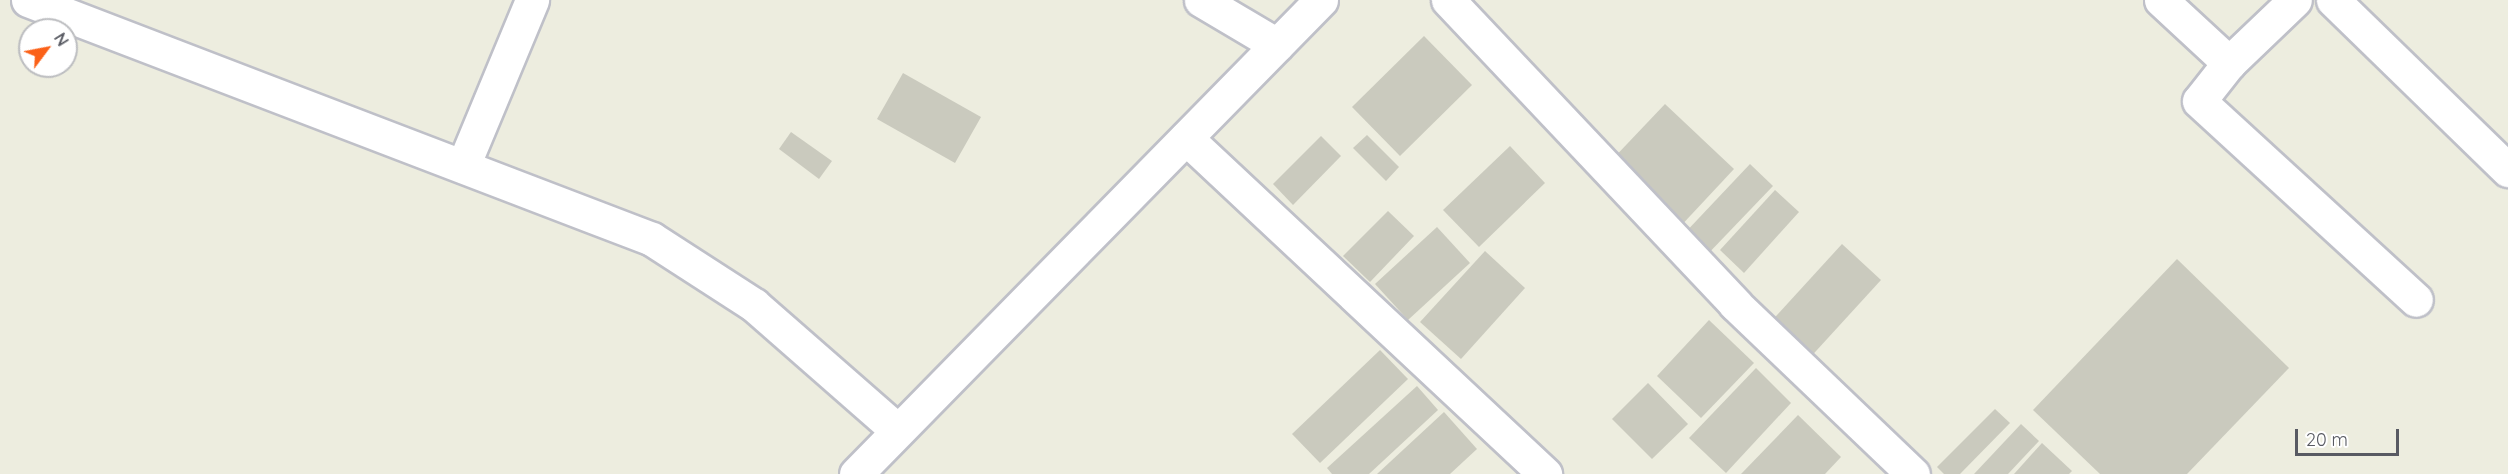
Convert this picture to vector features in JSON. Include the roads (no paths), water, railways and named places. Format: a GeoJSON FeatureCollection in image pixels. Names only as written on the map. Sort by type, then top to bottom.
{"type":"FeatureCollection","features":[{"type":"Feature","properties":{"kind":"street"},"geometry":{"type":"LineString","coordinates":[[28,0],[652,239],[754,305],[897,430]]}},
{"type":"Feature","properties":{"kind":"street"},"geometry":{"type":"LineString","coordinates":[[463,166],[532,0]]}},
{"type":"Feature","properties":{"kind":"street"},"geometry":{"type":"LineString","coordinates":[[1201,0],[1277,45]]}},
{"type":"Feature","properties":{"kind":"street"},"geometry":{"type":"LineString","coordinates":[[856,474],[1321,0]]}},
{"type":"Feature","properties":{"kind":"street"},"geometry":{"type":"LineString","coordinates":[[1448,0],[1735,304],[1913,474]]}},
{"type":"Feature","properties":{"kind":"street"},"geometry":{"type":"LineString","coordinates":[[2161,0],[2229,63]]}},
{"type":"Feature","properties":{"kind":"street"},"geometry":{"type":"LineString","coordinates":[[2295,0],[2229,63],[2199,101],[2416,300]]}},
{"type":"Feature","properties":{"kind":"street"},"geometry":{"type":"LineString","coordinates":[[2333,0],[2508,170]]}},
{"type":"Feature","properties":{"kind":"street"},"geometry":{"type":"LineString","coordinates":[[1186,138],[1545,474]]}}]}
